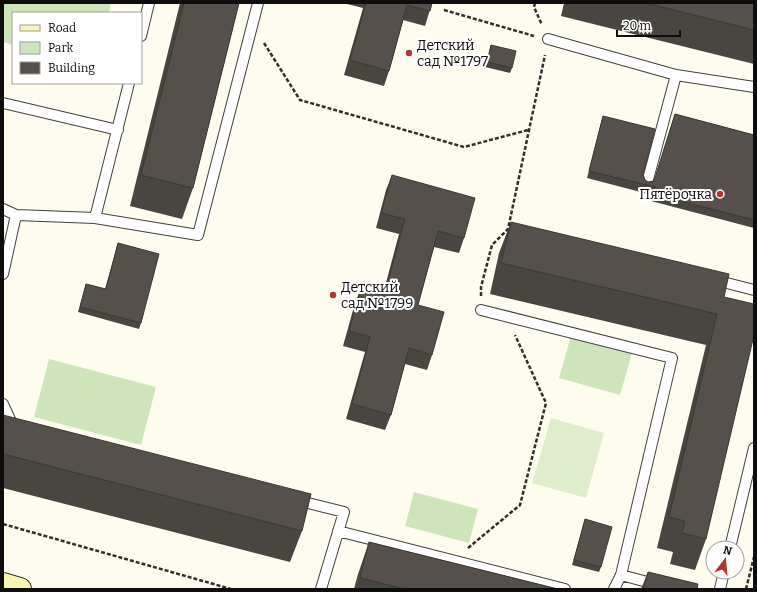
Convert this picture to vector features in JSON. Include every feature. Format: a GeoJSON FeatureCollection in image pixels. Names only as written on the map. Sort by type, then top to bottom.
{"type":"FeatureCollection","features":[{"type":"Feature","properties":{"kind":"main road"},"geometry":{"type":"LineString","coordinates":[[3,584],[20,589]]}},
{"type":"Feature","properties":{"kind":"lane"},"geometry":{"type":"LineString","coordinates":[[142,32],[149,3]]}},
{"type":"Feature","properties":{"kind":"lane"},"geometry":{"type":"LineString","coordinates":[[3,209],[16,215],[95,218],[198,235],[258,3]]}},
{"type":"Feature","properties":{"kind":"lane"},"geometry":{"type":"LineString","coordinates":[[548,39],[676,75],[754,87]]}},
{"type":"Feature","properties":{"kind":"lane"},"geometry":{"type":"LineString","coordinates":[[647,183],[676,75]]}},
{"type":"Feature","properties":{"kind":"lane"},"geometry":{"type":"LineString","coordinates":[[95,218],[129,84]]}},
{"type":"Feature","properties":{"kind":"lane"},"geometry":{"type":"LineString","coordinates":[[3,103],[118,130]]}},
{"type":"Feature","properties":{"kind":"lane"},"geometry":{"type":"LineString","coordinates":[[3,274],[16,215]]}},
{"type":"Feature","properties":{"kind":"lane"},"geometry":{"type":"LineString","coordinates":[[708,278],[754,290]]}},
{"type":"Feature","properties":{"kind":"lane"},"geometry":{"type":"LineString","coordinates":[[481,310],[672,358],[621,575],[614,589]]}},
{"type":"Feature","properties":{"kind":"lane"},"geometry":{"type":"LineString","coordinates":[[3,404],[13,426],[21,428]]}},
{"type":"Feature","properties":{"kind":"lane"},"geometry":{"type":"LineString","coordinates":[[732,540],[753,453]]}},
{"type":"Feature","properties":{"kind":"lane"},"geometry":{"type":"LineString","coordinates":[[290,498],[344,512],[321,589]]}},
{"type":"Feature","properties":{"kind":"lane"},"geometry":{"type":"LineString","coordinates":[[338,531],[565,589]]}},
{"type":"Feature","properties":{"kind":"lane"},"geometry":{"type":"LineString","coordinates":[[621,575],[674,589]]}},
{"type":"Feature","properties":{"kind":"path"},"geometry":{"type":"LineString","coordinates":[[481,310],[481,287],[492,245],[508,230],[548,39],[534,7],[536,3]]}},
{"type":"Feature","properties":{"kind":"path"},"geometry":{"type":"LineString","coordinates":[[444,10],[548,39]]}},
{"type":"Feature","properties":{"kind":"path"},"geometry":{"type":"LineString","coordinates":[[252,25],[300,100],[464,147],[528,130]]}},
{"type":"Feature","properties":{"kind":"path"},"geometry":{"type":"LineString","coordinates":[[454,561],[520,505],[546,403],[507,317]]}},
{"type":"Feature","properties":{"kind":"path"},"geometry":{"type":"LineString","coordinates":[[3,524],[231,589]]}},
{"type":"Feature","properties":{"kind":"path"},"geometry":{"type":"LineString","coordinates":[[746,589],[754,557]]}},
{"type":"Feature","properties":{"kind":"green space"},"geometry":{"type":"Polygon","coordinates":[[[3,3],[111,3],[109,12],[12,12],[12,45],[3,42],[3,3]]]}},
{"type":"Feature","properties":{"kind":"green space"},"geometry":{"type":"Polygon","coordinates":[[[571,336],[632,353],[620,395],[559,378],[571,336]]]}},
{"type":"Feature","properties":{"kind":"green space"},"geometry":{"type":"Polygon","coordinates":[[[49,359],[156,387],[141,445],[34,417],[49,359]]]}},
{"type":"Feature","properties":{"kind":"green space"},"geometry":{"type":"Polygon","coordinates":[[[551,418],[604,433],[586,498],[532,483],[551,418]]]}},
{"type":"Feature","properties":{"kind":"green space"},"geometry":{"type":"Polygon","coordinates":[[[414,492],[478,509],[469,543],[405,526],[414,492]]]}},
{"type":"Feature","properties":{"kind":"building"},"geometry":{"type":"Polygon","coordinates":[[[184,3],[239,3],[193,188],[141,175],[184,3]]]}},
{"type":"Feature","properties":{"kind":"building"},"geometry":{"type":"Polygon","coordinates":[[[366,3],[432,3],[430,11],[407,5],[389,71],[350,60],[366,3]]]}},
{"type":"Feature","properties":{"kind":"building"},"geometry":{"type":"Polygon","coordinates":[[[646,3],[754,3],[754,30],[646,3]]]}},
{"type":"Feature","properties":{"kind":"building"},"geometry":{"type":"Polygon","coordinates":[[[491,45],[516,51],[512,68],[487,62],[491,45]]]}},
{"type":"Feature","properties":{"kind":"building"},"geometry":{"type":"Polygon","coordinates":[[[675,114],[754,135],[754,220],[653,194],[655,187],[589,171],[603,116],[655,129],[643,174],[645,180],[648,182],[654,181],[675,114]]]}},
{"type":"Feature","properties":{"kind":"building"},"geometry":{"type":"Polygon","coordinates":[[[392,175],[475,198],[464,238],[438,231],[418,305],[444,312],[432,355],[409,348],[391,415],[352,404],[370,337],[349,331],[361,288],[384,295],[405,219],[381,213],[392,175]]]}},
{"type":"Feature","properties":{"kind":"building"},"geometry":{"type":"Polygon","coordinates":[[[511,222],[729,274],[724,297],[754,304],[754,335],[706,539],[682,533],[685,521],[669,517],[717,314],[501,263],[511,222]]]}},
{"type":"Feature","properties":{"kind":"building"},"geometry":{"type":"Polygon","coordinates":[[[118,243],[159,254],[141,323],[80,307],[86,284],[106,289],[118,243]]]}},
{"type":"Feature","properties":{"kind":"building"},"geometry":{"type":"Polygon","coordinates":[[[3,415],[311,494],[302,531],[3,454],[3,415]]]}},
{"type":"Feature","properties":{"kind":"building"},"geometry":{"type":"Polygon","coordinates":[[[585,519],[612,527],[601,567],[574,560],[585,519]]]}},
{"type":"Feature","properties":{"kind":"building"},"geometry":{"type":"Polygon","coordinates":[[[369,542],[558,589],[405,589],[360,578],[369,542]]]}},
{"type":"Feature","properties":{"kind":"building"},"geometry":{"type":"Polygon","coordinates":[[[648,572],[698,584],[697,589],[643,589],[648,572]]]}},
{"type":"Feature","properties":{"kind":"place","name":"Детский сад №1797"},"geometry":{"type":"Point","coordinates":[409,53]}},
{"type":"Feature","properties":{"kind":"place","name":"Пятёрочка"},"geometry":{"type":"Point","coordinates":[720,194]}},
{"type":"Feature","properties":{"kind":"place","name":"Детский сад №1799"},"geometry":{"type":"Point","coordinates":[333,295]}}]}
